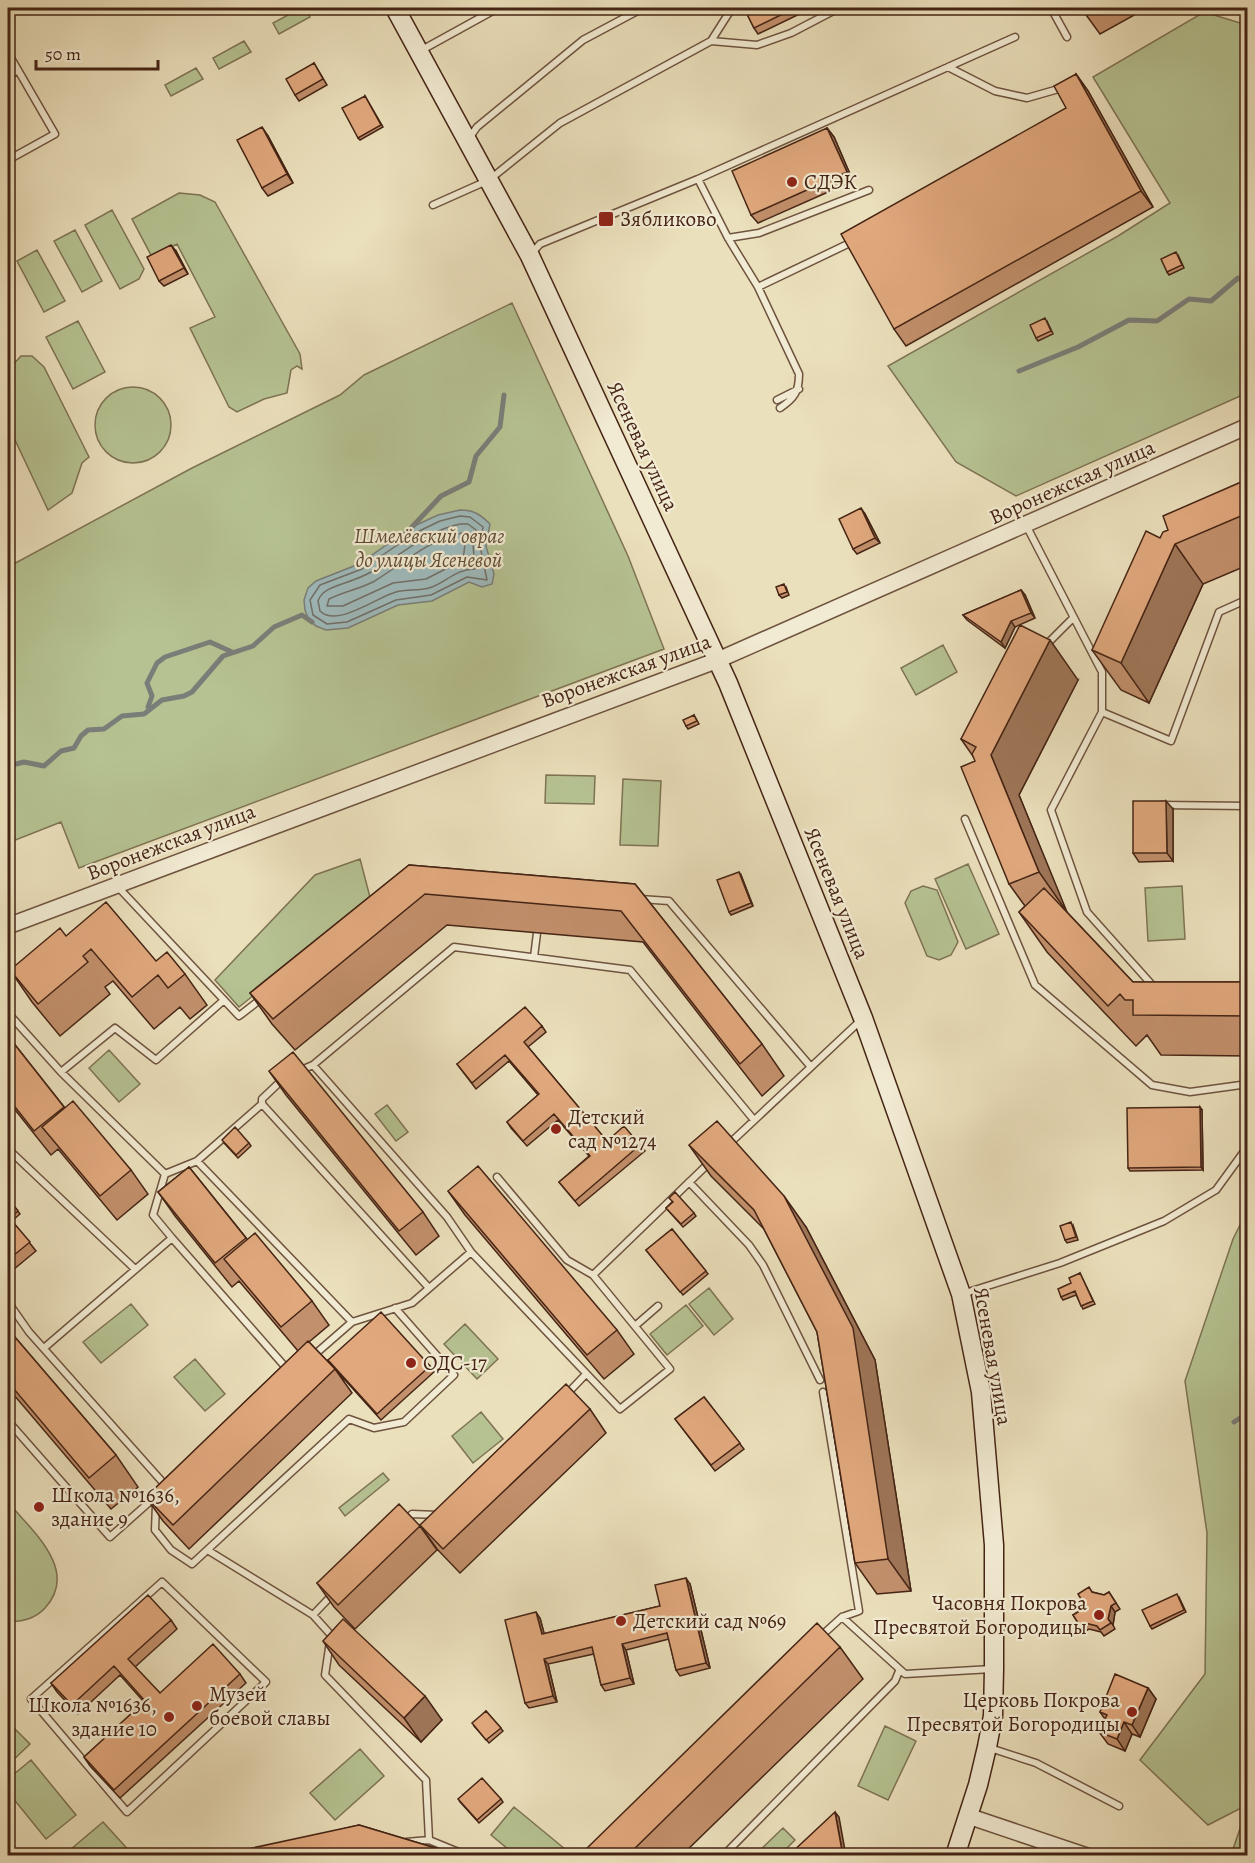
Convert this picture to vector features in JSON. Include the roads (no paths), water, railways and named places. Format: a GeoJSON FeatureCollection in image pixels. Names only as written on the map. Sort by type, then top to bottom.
{"type":"FeatureCollection","features":[{"type":"Feature","properties":{"kind":"main road","name":"Ясеневая улица"},"geometry":{"type":"LineString","coordinates":[[395,8],[530,256],[718,660],[863,1018],[961,1294],[981,1392],[994,1545],[994,1668],[993,1716],[987,1747],[955,1856]]}},
{"type":"Feature","properties":{"kind":"street","name":"Воронежская улица"},"geometry":{"type":"LineString","coordinates":[[8,926],[718,660],[1248,426]]}},
{"type":"Feature","properties":{"kind":"street"},"geometry":{"type":"LineString","coordinates":[[968,1816],[1087,1856]]}},
{"type":"Feature","properties":{"kind":"lane"},"geometry":{"type":"LineString","coordinates":[[420,52],[498,8]]}},
{"type":"Feature","properties":{"kind":"lane"},"geometry":{"type":"LineString","coordinates":[[468,140],[477,127],[583,40],[642,8]]}},
{"type":"Feature","properties":{"kind":"lane"},"geometry":{"type":"LineString","coordinates":[[433,205],[489,180],[560,123],[711,42],[732,8]]}},
{"type":"Feature","properties":{"kind":"lane"},"geometry":{"type":"LineString","coordinates":[[711,42],[757,45],[791,33],[839,8]]}},
{"type":"Feature","properties":{"kind":"lane"},"geometry":{"type":"LineString","coordinates":[[1051,8],[1067,37]]}},
{"type":"Feature","properties":{"kind":"lane"},"geometry":{"type":"LineString","coordinates":[[530,256],[540,244],[698,179],[1015,37]]}},
{"type":"Feature","properties":{"kind":"lane"},"geometry":{"type":"LineString","coordinates":[[8,53],[55,134],[8,160]]}},
{"type":"Feature","properties":{"kind":"lane"},"geometry":{"type":"LineString","coordinates":[[948,67],[995,91],[1028,98],[1070,85]]}},
{"type":"Feature","properties":{"kind":"lane"},"geometry":{"type":"LineString","coordinates":[[8,75],[18,70]]}},
{"type":"Feature","properties":{"kind":"lane"},"geometry":{"type":"LineString","coordinates":[[698,179],[728,238],[758,287],[799,374],[799,389],[792,400],[780,408]]}},
{"type":"Feature","properties":{"kind":"lane"},"geometry":{"type":"LineString","coordinates":[[728,238],[759,232],[869,190]]}},
{"type":"Feature","properties":{"kind":"lane"},"geometry":{"type":"LineString","coordinates":[[758,287],[866,235]]}},
{"type":"Feature","properties":{"kind":"lane"},"geometry":{"type":"LineString","coordinates":[[777,400],[799,389]]}},
{"type":"Feature","properties":{"kind":"lane"},"geometry":{"type":"LineString","coordinates":[[1025,525],[1102,672]]}},
{"type":"Feature","properties":{"kind":"lane"},"geometry":{"type":"LineString","coordinates":[[1102,712],[1171,741],[1219,612],[1248,599]]}},
{"type":"Feature","properties":{"kind":"lane"},"geometry":{"type":"LineString","coordinates":[[1036,654],[1072,618]]}},
{"type":"Feature","properties":{"kind":"lane"},"geometry":{"type":"LineString","coordinates":[[1107,662],[1102,672],[1102,712],[1051,810],[1087,912],[1155,990]]}},
{"type":"Feature","properties":{"kind":"lane"},"geometry":{"type":"LineString","coordinates":[[1149,805],[1248,806]]}},
{"type":"Feature","properties":{"kind":"lane"},"geometry":{"type":"LineString","coordinates":[[965,819],[1035,985],[1152,1085],[1190,1092],[1248,1084]]}},
{"type":"Feature","properties":{"kind":"lane"},"geometry":{"type":"LineString","coordinates":[[116,885],[239,1016],[267,995]]}},
{"type":"Feature","properties":{"kind":"lane"},"geometry":{"type":"LineString","coordinates":[[635,898],[669,901],[811,1067]]}},
{"type":"Feature","properties":{"kind":"lane"},"geometry":{"type":"LineString","coordinates":[[534,957],[537,933]]}},
{"type":"Feature","properties":{"kind":"lane"},"geometry":{"type":"LineString","coordinates":[[165,1174],[197,1161],[262,1104],[262,1099],[287,1075],[313,1065],[454,947],[630,970],[754,1120]]}},
{"type":"Feature","properties":{"kind":"lane"},"geometry":{"type":"LineString","coordinates":[[61,1072],[115,1028],[156,1060],[224,1000]]}},
{"type":"Feature","properties":{"kind":"lane"},"geometry":{"type":"LineString","coordinates":[[8,1013],[61,1072],[165,1174]]}},
{"type":"Feature","properties":{"kind":"lane"},"geometry":{"type":"LineString","coordinates":[[720,1152],[863,1018]]}},
{"type":"Feature","properties":{"kind":"lane"},"geometry":{"type":"LineString","coordinates":[[313,1065],[447,1217],[471,1252],[620,1409],[670,1369],[593,1275],[567,1260],[497,1177]]}},
{"type":"Feature","properties":{"kind":"lane"},"geometry":{"type":"LineString","coordinates":[[262,1104],[429,1288]]}},
{"type":"Feature","properties":{"kind":"lane"},"geometry":{"type":"LineString","coordinates":[[961,1294],[1060,1263],[1164,1221],[1216,1190],[1248,1146]]}},
{"type":"Feature","properties":{"kind":"lane"},"geometry":{"type":"LineString","coordinates":[[8,1149],[135,1269]]}},
{"type":"Feature","properties":{"kind":"lane"},"geometry":{"type":"LineString","coordinates":[[593,1275],[712,1160]]}},
{"type":"Feature","properties":{"kind":"lane"},"geometry":{"type":"LineString","coordinates":[[197,1161],[352,1322]]}},
{"type":"Feature","properties":{"kind":"lane"},"geometry":{"type":"LineString","coordinates":[[165,1174],[153,1215],[292,1375],[300,1367]]}},
{"type":"Feature","properties":{"kind":"lane"},"geometry":{"type":"LineString","coordinates":[[689,1182],[749,1245],[764,1265],[820,1380]]}},
{"type":"Feature","properties":{"kind":"lane"},"geometry":{"type":"LineString","coordinates":[[44,1348],[172,1238]]}},
{"type":"Feature","properties":{"kind":"lane"},"geometry":{"type":"LineString","coordinates":[[309,1359],[352,1322],[412,1304],[471,1252]]}},
{"type":"Feature","properties":{"kind":"lane"},"geometry":{"type":"LineString","coordinates":[[10,1305],[44,1348],[166,1486]]}},
{"type":"Feature","properties":{"kind":"lane"},"geometry":{"type":"LineString","coordinates":[[635,1326],[658,1306]]}},
{"type":"Feature","properties":{"kind":"lane"},"geometry":{"type":"LineString","coordinates":[[156,1495],[155,1530],[171,1550],[192,1564],[349,1419],[374,1428],[404,1422],[454,1375],[395,1308]]}},
{"type":"Feature","properties":{"kind":"lane"},"geometry":{"type":"LineString","coordinates":[[558,1403],[586,1374]]}},
{"type":"Feature","properties":{"kind":"lane"},"geometry":{"type":"LineString","coordinates":[[816,1641],[842,1617],[859,1611],[823,1392]]}},
{"type":"Feature","properties":{"kind":"lane"},"geometry":{"type":"LineString","coordinates":[[8,1420],[110,1537],[176,1478]]}},
{"type":"Feature","properties":{"kind":"lane"},"geometry":{"type":"LineString","coordinates":[[396,1531],[412,1514],[443,1515]]}},
{"type":"Feature","properties":{"kind":"lane"},"geometry":{"type":"LineString","coordinates":[[208,1551],[312,1614],[331,1635],[325,1676],[426,1780],[429,1840]]}},
{"type":"Feature","properties":{"kind":"lane"},"geometry":{"type":"LineString","coordinates":[[162,1582],[266,1682],[128,1812],[31,1699],[162,1582]]}},
{"type":"Feature","properties":{"kind":"lane"},"geometry":{"type":"LineString","coordinates":[[312,1614],[338,1589]]}},
{"type":"Feature","properties":{"kind":"lane"},"geometry":{"type":"LineString","coordinates":[[842,1617],[899,1671],[919,1674],[994,1668]]}},
{"type":"Feature","properties":{"kind":"lane"},"geometry":{"type":"LineString","coordinates":[[723,1856],[895,1681],[899,1671]]}},
{"type":"Feature","properties":{"kind":"lane"},"geometry":{"type":"LineString","coordinates":[[987,1747],[1036,1763],[1119,1806]]}},
{"type":"Feature","properties":{"kind":"lane"},"geometry":{"type":"LineString","coordinates":[[394,1843],[429,1840],[464,1855]]}},
{"type":"Feature","properties":{"kind":"water"},"geometry":{"type":"Polygon","coordinates":[[[460,510],[476,513],[490,524],[486,546],[494,574],[492,584],[482,587],[469,582],[432,601],[398,605],[348,628],[326,630],[316,626],[308,618],[304,600],[308,588],[316,581],[359,564],[412,527],[438,515],[460,510]]]}},
{"type":"Feature","properties":{"kind":"waterway"},"geometry":{"type":"LineString","coordinates":[[1019,371],[1078,347],[1129,320],[1157,321],[1189,299],[1211,301],[1238,278],[1248,285]]}},
{"type":"Feature","properties":{"kind":"waterway"},"geometry":{"type":"LineString","coordinates":[[412,527],[441,496],[469,482],[476,456],[500,427],[504,395]]}},
{"type":"Feature","properties":{"kind":"waterway"},"geometry":{"type":"LineString","coordinates":[[8,766],[24,762],[44,766],[61,751],[74,748],[81,736],[88,730],[104,729],[122,716],[144,714],[162,700],[184,696],[192,692],[223,656],[253,646],[274,627],[302,615],[312,622]]}},
{"type":"Feature","properties":{"kind":"waterway"},"geometry":{"type":"LineString","coordinates":[[148,707],[152,696],[147,683],[157,663],[165,657],[210,642],[232,652]]}},
{"type":"Feature","properties":{"kind":"waterway"},"geometry":{"type":"LineString","coordinates":[[1234,1422],[1248,1413]]}},
{"type":"Feature","properties":{"kind":"place","name":"СДЭК"},"geometry":{"type":"Point","coordinates":[792,182]}},
{"type":"Feature","properties":{"kind":"place","name":"Зябликово"},"geometry":{"type":"Point","coordinates":[606,219]}},
{"type":"Feature","properties":{"kind":"place","name":"Детский сад №1274"},"geometry":{"type":"Point","coordinates":[556,1129]}},
{"type":"Feature","properties":{"kind":"place","name":"ОДС-17"},"geometry":{"type":"Point","coordinates":[411,1363]}},
{"type":"Feature","properties":{"kind":"place","name":"Школа №1636, здание 9"},"geometry":{"type":"Point","coordinates":[39,1507]}},
{"type":"Feature","properties":{"kind":"place","name":"Часовня Покрова Пресвятой Богородицы"},"geometry":{"type":"Point","coordinates":[1099,1615]}},
{"type":"Feature","properties":{"kind":"place","name":"Детский сад №69"},"geometry":{"type":"Point","coordinates":[621,1621]}},
{"type":"Feature","properties":{"kind":"place","name":"Музей боевой славы"},"geometry":{"type":"Point","coordinates":[197,1706]}},
{"type":"Feature","properties":{"kind":"place","name":"Церковь Покрова Пресвятой Богородицы"},"geometry":{"type":"Point","coordinates":[1132,1712]}},
{"type":"Feature","properties":{"kind":"place","name":"Школа №1636, здание 10"},"geometry":{"type":"Point","coordinates":[169,1717]}},
{"type":"Feature","properties":{"kind":"park label","name":"Шмелёвский овраг до улицы Ясеневой"},"geometry":{"type":"Point","coordinates":[429,548]}}]}
